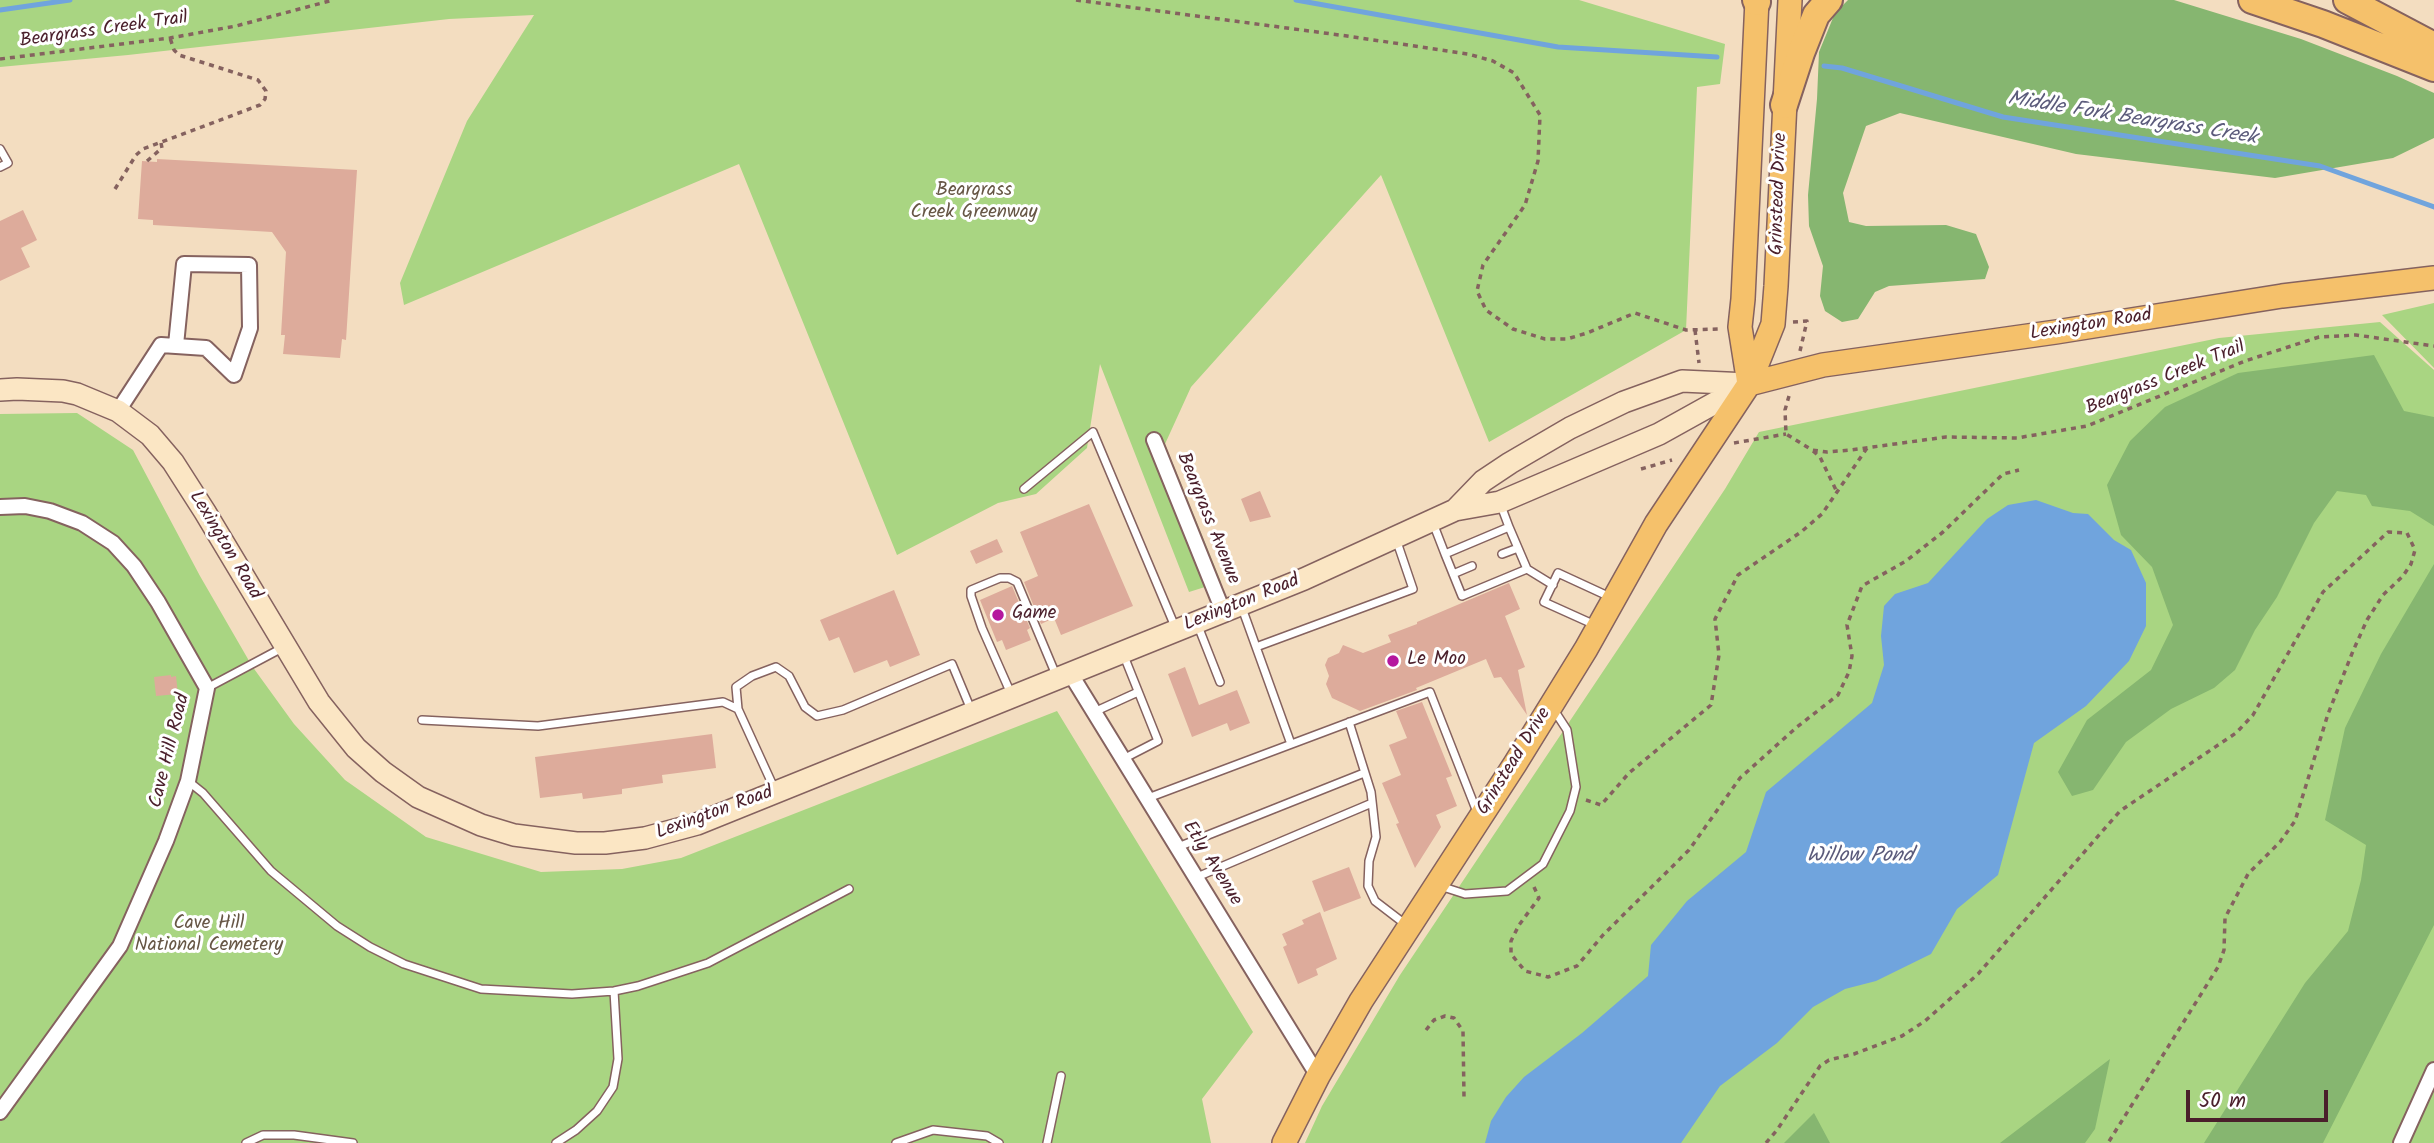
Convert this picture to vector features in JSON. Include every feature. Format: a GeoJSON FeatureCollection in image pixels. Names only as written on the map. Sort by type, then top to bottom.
{"type":"FeatureCollection","features":[{"type":"Feature","properties":{"kind":"highway"},"geometry":{"type":"LineString","coordinates":[[1784,105],[1816,15],[1829,0]]}},
{"type":"Feature","properties":{"kind":"highway"},"geometry":{"type":"LineString","coordinates":[[2252,0],[2323,24],[2434,68]]}},
{"type":"Feature","properties":{"kind":"highway"},"geometry":{"type":"LineString","coordinates":[[2347,0],[2434,46]]}},
{"type":"Feature","properties":{"kind":"main road","name":"Grinstead Drive"},"geometry":{"type":"LineString","coordinates":[[1284,1143],[1361,1001],[1551,706],[1656,524],[1749,384],[1773,324],[1790,0]]}},
{"type":"Feature","properties":{"kind":"main road","name":"Grinstead Drive"},"geometry":{"type":"LineString","coordinates":[[1749,384],[1740,327],[1756,1]]}},
{"type":"Feature","properties":{"kind":"main road","name":"Lexington Road"},"geometry":{"type":"LineString","coordinates":[[1455,510],[1500,502],[1660,434],[1749,384],[1823,365],[2056,332],[2272,297],[2434,278]]}},
{"type":"Feature","properties":{"kind":"main road","name":"Lexington Road"},"geometry":{"type":"LineString","coordinates":[[0,390],[17,388],[63,391],[96,400],[118,411],[150,435],[173,462],[318,702],[356,748],[418,797],[481,825],[547,841],[605,843],[645,838],[698,824],[1232,608],[1395,539],[1455,510],[1483,481],[1510,463],[1570,428],[1624,402],[1682,381],[1749,384]]}},
{"type":"Feature","properties":{"kind":"street"},"geometry":{"type":"LineString","coordinates":[[118,411],[161,345],[206,348],[234,374],[250,328],[249,265],[184,264],[176,345]]}},
{"type":"Feature","properties":{"kind":"street","name":"Beargrass Avenue"},"geometry":{"type":"LineString","coordinates":[[1154,440],[1232,608]]}},
{"type":"Feature","properties":{"kind":"street","name":"Cave Hill Road"},"geometry":{"type":"LineString","coordinates":[[0,507],[25,506],[50,511],[82,523],[113,543],[134,566],[152,593],[207,688],[188,781],[166,841],[120,946],[0,1112]]}},
{"type":"Feature","properties":{"kind":"street","name":"Etly Avenue"},"geometry":{"type":"LineString","coordinates":[[1064,675],[1094,712],[1318,1076]]}},
{"type":"Feature","properties":{"kind":"street"},"geometry":{"type":"LineString","coordinates":[[2401,1143],[2434,1070]]}},
{"type":"Feature","properties":{"kind":"lane"},"geometry":{"type":"LineString","coordinates":[[0,149],[8,163],[0,167]]}},
{"type":"Feature","properties":{"kind":"lane"},"geometry":{"type":"LineString","coordinates":[[1024,489],[1093,432],[1176,630]]}},
{"type":"Feature","properties":{"kind":"lane"},"geometry":{"type":"LineString","coordinates":[[1500,502],[1527,569],[1553,584]]}},
{"type":"Feature","properties":{"kind":"lane"},"geometry":{"type":"LineString","coordinates":[[1433,522],[1462,596],[1527,569]]}},
{"type":"Feature","properties":{"kind":"lane"},"geometry":{"type":"LineString","coordinates":[[1445,554],[1509,527]]}},
{"type":"Feature","properties":{"kind":"lane"},"geometry":{"type":"LineString","coordinates":[[1256,647],[1413,589],[1395,539]]}},
{"type":"Feature","properties":{"kind":"lane"},"geometry":{"type":"LineString","coordinates":[[1502,554],[1518,548]]}},
{"type":"Feature","properties":{"kind":"lane"},"geometry":{"type":"LineString","coordinates":[[1453,574],[1472,566]]}},
{"type":"Feature","properties":{"kind":"lane"},"geometry":{"type":"LineString","coordinates":[[1598,627],[1544,602],[1558,573],[1614,599]]}},
{"type":"Feature","properties":{"kind":"lane"},"geometry":{"type":"LineString","coordinates":[[1012,696],[971,596],[971,590],[1000,578],[1017,582],[1064,675]]}},
{"type":"Feature","properties":{"kind":"lane"},"geometry":{"type":"LineString","coordinates":[[1232,608],[1256,647],[1292,744]]}},
{"type":"Feature","properties":{"kind":"lane"},"geometry":{"type":"LineString","coordinates":[[1196,622],[1220,682]]}},
{"type":"Feature","properties":{"kind":"lane"},"geometry":{"type":"LineString","coordinates":[[207,688],[284,647]]}},
{"type":"Feature","properties":{"kind":"lane"},"geometry":{"type":"LineString","coordinates":[[1122,652],[1158,741],[1123,759]]}},
{"type":"Feature","properties":{"kind":"lane"},"geometry":{"type":"LineString","coordinates":[[776,792],[738,709],[736,687],[751,676],[776,667],[789,676],[805,707],[817,716],[843,710],[952,664],[972,713]]}},
{"type":"Feature","properties":{"kind":"lane"},"geometry":{"type":"LineString","coordinates":[[1094,712],[1138,692]]}},
{"type":"Feature","properties":{"kind":"lane"},"geometry":{"type":"LineString","coordinates":[[1148,799],[1430,692],[1480,819]]}},
{"type":"Feature","properties":{"kind":"lane"},"geometry":{"type":"LineString","coordinates":[[422,720],[538,726],[723,702],[738,709]]}},
{"type":"Feature","properties":{"kind":"lane"},"geometry":{"type":"LineString","coordinates":[[1436,885],[1465,894],[1507,891],[1543,864],[1570,811],[1576,787],[1567,730],[1551,706]]}},
{"type":"Feature","properties":{"kind":"lane"},"geometry":{"type":"LineString","coordinates":[[1349,722],[1372,803],[1376,837],[1368,886],[1375,901],[1409,927]]}},
{"type":"Feature","properties":{"kind":"lane"},"geometry":{"type":"LineString","coordinates":[[1178,847],[1364,773]]}},
{"type":"Feature","properties":{"kind":"lane"},"geometry":{"type":"LineString","coordinates":[[188,781],[203,793],[271,871],[305,902],[369,947],[439,977],[481,989],[572,994],[614,991],[708,963],[849,889]]}},
{"type":"Feature","properties":{"kind":"lane"},"geometry":{"type":"LineString","coordinates":[[1197,877],[1372,803]]}},
{"type":"Feature","properties":{"kind":"lane"},"geometry":{"type":"LineString","coordinates":[[556,1143],[597,1111],[613,1087],[618,1059],[614,991]]}},
{"type":"Feature","properties":{"kind":"lane"},"geometry":{"type":"LineString","coordinates":[[1048,1143],[1061,1076]]}},
{"type":"Feature","properties":{"kind":"lane"},"geometry":{"type":"LineString","coordinates":[[896,1143],[933,1130],[987,1136],[999,1143]]}},
{"type":"Feature","properties":{"kind":"lane"},"geometry":{"type":"LineString","coordinates":[[246,1143],[263,1135],[294,1135],[353,1143]]}},
{"type":"Feature","properties":{"kind":"path","name":"Beargrass Creek Trail"},"geometry":{"type":"LineString","coordinates":[[0,59],[170,38],[236,26],[333,0]]}},
{"type":"Feature","properties":{"kind":"path"},"geometry":{"type":"LineString","coordinates":[[1076,0],[1347,36],[1468,54],[1493,61],[1514,73],[1540,115],[1538,161],[1525,205],[1483,265],[1477,290],[1486,310],[1513,329],[1545,339],[1567,339],[1587,334],[1635,313],[1686,330],[1724,329]]}},
{"type":"Feature","properties":{"kind":"path"},"geometry":{"type":"LineString","coordinates":[[115,189],[136,155],[143,149],[260,105],[266,91],[258,80],[179,54],[174,50],[170,38]]}},
{"type":"Feature","properties":{"kind":"path"},"geometry":{"type":"LineString","coordinates":[[147,161],[162,148],[161,142]]}},
{"type":"Feature","properties":{"kind":"path"},"geometry":{"type":"LineString","coordinates":[[1695,330],[1699,362]]}},
{"type":"Feature","properties":{"kind":"path","name":"Beargrass Creek Trail"},"geometry":{"type":"LineString","coordinates":[[1812,450],[1827,452],[1946,437],[2017,438],[2087,426],[2245,361],[2319,337],[2356,335],[2434,346]]}},
{"type":"Feature","properties":{"kind":"path"},"geometry":{"type":"LineString","coordinates":[[1786,410],[1786,434]]}},
{"type":"Feature","properties":{"kind":"path"},"geometry":{"type":"LineString","coordinates":[[1752,438],[1772,438],[1786,434],[1812,450],[1820,457],[1837,492]]}},
{"type":"Feature","properties":{"kind":"path"},"geometry":{"type":"LineString","coordinates":[[1574,796],[1601,805],[1629,773],[1711,705],[1718,655],[1715,620],[1738,575],[1801,532],[1822,513],[1867,448]]}},
{"type":"Feature","properties":{"kind":"path"},"geometry":{"type":"LineString","coordinates":[[1528,875],[1539,898],[1511,941],[1511,954],[1525,971],[1548,977],[1577,965],[1603,935],[1689,850],[1740,778],[1838,695],[1849,672],[1852,656],[1847,625],[1862,586],[1906,561],[1943,533],[2003,474],[2019,470]]}},
{"type":"Feature","properties":{"kind":"path"},"geometry":{"type":"LineString","coordinates":[[1766,1143],[1820,1066],[1829,1060],[1854,1054],[1902,1035],[1925,1021],[1978,974],[2120,811],[2236,733],[2253,715],[2323,592],[2388,532],[2407,533],[2415,550],[2411,564],[2403,576],[2383,595],[2367,620],[2353,651],[2328,714],[2295,821],[2280,842],[2248,874],[2225,918],[2224,950],[2218,967],[2108,1143]]}},
{"type":"Feature","properties":{"kind":"path"},"geometry":{"type":"LineString","coordinates":[[1426,1030],[1434,1020],[1445,1016],[1454,1018],[1463,1031],[1464,1097]]}},
{"type":"Feature","properties":{"kind":"green space","name":"Beargrass Creek Greenway"},"geometry":{"type":"Polygon","coordinates":[[[0,0],[1579,0],[1725,44],[1720,84],[1697,87],[1686,330],[1489,442],[1381,175],[1191,387],[1165,444],[1221,582],[1189,592],[1100,364],[1087,448],[1036,494],[998,503],[897,555],[739,164],[404,305],[400,283],[467,121],[534,15],[449,19],[0,67],[0,0]]]}},
{"type":"Feature","properties":{"kind":"green space"},"geometry":{"type":"Polygon","coordinates":[[[1848,0],[2174,0],[2301,39],[2434,93],[2434,138],[2393,158],[2275,178],[2076,154],[1900,113],[1866,126],[1843,193],[1849,222],[1866,226],[1946,225],[1976,234],[1989,267],[1985,279],[1889,286],[1875,292],[1858,319],[1842,322],[1825,311],[1820,296],[1823,266],[1809,226],[1808,195],[1819,52],[1835,13],[1848,0]]]}},
{"type":"Feature","properties":{"kind":"green space"},"geometry":{"type":"Polygon","coordinates":[[[2434,303],[2434,368],[2382,315],[2434,303]]]}},
{"type":"Feature","properties":{"kind":"green space"},"geometry":{"type":"Polygon","coordinates":[[[2380,322],[2434,370],[2434,1143],[1305,1143],[1322,1106],[1400,975],[1725,489],[1759,432],[2219,338],[2380,322]]]}},
{"type":"Feature","properties":{"kind":"green space"},"geometry":{"type":"Polygon","coordinates":[[[2374,355],[2404,411],[2434,417],[2434,526],[2410,511],[2372,506],[2366,495],[2337,491],[2314,523],[2277,597],[2255,630],[2235,670],[2214,688],[2171,709],[2126,742],[2093,790],[2072,796],[2058,772],[2087,720],[2151,670],[2173,625],[2152,567],[2121,535],[2107,485],[2130,441],[2165,407],[2238,373],[2374,355]]]}},
{"type":"Feature","properties":{"kind":"green space","name":"Cave Hill National Cemetery"},"geometry":{"type":"Polygon","coordinates":[[[77,413],[133,450],[200,576],[252,666],[294,724],[345,780],[426,837],[541,872],[622,869],[681,858],[1057,711],[1253,1032],[1202,1099],[1211,1143],[0,1143],[0,414],[77,413]]]}},
{"type":"Feature","properties":{"kind":"green space"},"geometry":{"type":"Polygon","coordinates":[[[2434,564],[2434,925],[2323,1143],[2204,1143],[2305,983],[2348,931],[2361,880],[2366,845],[2325,820],[2345,728],[2381,654],[2434,564]]]}},
{"type":"Feature","properties":{"kind":"green space"},"geometry":{"type":"Polygon","coordinates":[[[2110,1059],[2095,1129],[2085,1143],[2000,1143],[2110,1059]]]}},
{"type":"Feature","properties":{"kind":"green space"},"geometry":{"type":"Polygon","coordinates":[[[1814,1113],[1830,1143],[1784,1143],[1814,1113]]]}},
{"type":"Feature","properties":{"kind":"water","name":"Willow Pond"},"geometry":{"type":"Polygon","coordinates":[[[2036,500],[2073,513],[2088,514],[2114,540],[2131,550],[2146,583],[2146,626],[2129,661],[2086,706],[2034,743],[1998,875],[1957,909],[1931,954],[1876,981],[1845,989],[1813,1007],[1777,1043],[1720,1086],[1681,1143],[1485,1143],[1491,1121],[1506,1097],[1524,1077],[1582,1033],[1648,976],[1651,945],[1687,901],[1746,852],[1766,792],[1872,703],[1884,665],[1881,636],[1884,606],[1895,594],[1928,583],[1987,519],[2008,505],[2036,500]]]}},
{"type":"Feature","properties":{"kind":"building"},"geometry":{"type":"Polygon","coordinates":[[[157,159],[357,170],[346,340],[342,339],[340,358],[283,354],[285,335],[281,335],[286,252],[272,232],[153,225],[153,220],[138,219],[142,161],[157,162],[157,159]]]}},
{"type":"Feature","properties":{"kind":"building"},"geometry":{"type":"Polygon","coordinates":[[[23,210],[37,240],[21,248],[30,267],[0,281],[0,221],[23,210]]]}},
{"type":"Feature","properties":{"kind":"building"},"geometry":{"type":"Polygon","coordinates":[[[1260,491],[1271,517],[1250,522],[1241,499],[1260,491]]]}},
{"type":"Feature","properties":{"kind":"building"},"geometry":{"type":"Polygon","coordinates":[[[1089,504],[1133,606],[1061,635],[1054,618],[1041,624],[1024,582],[1038,576],[1020,532],[1089,504]]]}},
{"type":"Feature","properties":{"kind":"building"},"geometry":{"type":"Polygon","coordinates":[[[997,539],[1003,552],[976,564],[970,551],[997,539]]]}},
{"type":"Feature","properties":{"kind":"building"},"geometry":{"type":"Polygon","coordinates":[[[1509,583],[1520,609],[1505,616],[1525,667],[1518,670],[1527,715],[1501,677],[1494,678],[1486,659],[1416,688],[1417,690],[1360,711],[1332,698],[1326,684],[1329,676],[1325,665],[1328,658],[1339,653],[1343,645],[1363,653],[1391,642],[1388,635],[1509,583]]]}},
{"type":"Feature","properties":{"kind":"building"},"geometry":{"type":"Polygon","coordinates":[[[1012,586],[1030,628],[1027,630],[1031,640],[1006,650],[1002,640],[997,642],[980,600],[1012,586]]]}},
{"type":"Feature","properties":{"kind":"building"},"geometry":{"type":"Polygon","coordinates":[[[894,590],[920,655],[890,667],[887,660],[854,673],[839,637],[829,641],[820,620],[894,590]]]}},
{"type":"Feature","properties":{"kind":"building"},"geometry":{"type":"Polygon","coordinates":[[[1185,667],[1199,705],[1237,690],[1250,723],[1230,731],[1227,723],[1192,737],[1168,674],[1185,667]]]}},
{"type":"Feature","properties":{"kind":"building"},"geometry":{"type":"Polygon","coordinates":[[[176,676],[178,694],[156,696],[154,677],[176,676]]]}},
{"type":"Feature","properties":{"kind":"building"},"geometry":{"type":"Polygon","coordinates":[[[1422,702],[1452,776],[1446,778],[1457,806],[1436,815],[1441,827],[1415,868],[1382,783],[1401,775],[1389,745],[1407,738],[1396,711],[1422,702]]]}},
{"type":"Feature","properties":{"kind":"building"},"geometry":{"type":"Polygon","coordinates":[[[712,734],[716,768],[662,775],[663,783],[622,789],[622,794],[583,799],[582,793],[540,798],[535,757],[712,734]]]}},
{"type":"Feature","properties":{"kind":"building"},"geometry":{"type":"Polygon","coordinates":[[[1349,867],[1361,898],[1324,912],[1312,881],[1349,867]]]}},
{"type":"Feature","properties":{"kind":"building"},"geometry":{"type":"Polygon","coordinates":[[[1320,912],[1337,959],[1316,969],[1318,975],[1298,984],[1283,947],[1287,945],[1282,934],[1304,924],[1302,920],[1320,912]]]}},
{"type":"Feature","properties":{"kind":"waterway","name":"Middle Fork Beargrass Creek"},"geometry":{"type":"LineString","coordinates":[[0,10],[70,0]]}},
{"type":"Feature","properties":{"kind":"waterway","name":"Middle Fork Beargrass Creek"},"geometry":{"type":"LineString","coordinates":[[1296,0],[1558,47],[1717,57]]}},
{"type":"Feature","properties":{"kind":"waterway","name":"Middle Fork Beargrass Creek"},"geometry":{"type":"LineString","coordinates":[[1824,66],[1842,68],[2003,117],[2320,166],[2434,207]]}},
{"type":"Feature","properties":{"kind":"place","name":"Game"},"geometry":{"type":"Point","coordinates":[998,615]}},
{"type":"Feature","properties":{"kind":"place","name":"Le Moo"},"geometry":{"type":"Point","coordinates":[1393,661]}}]}
